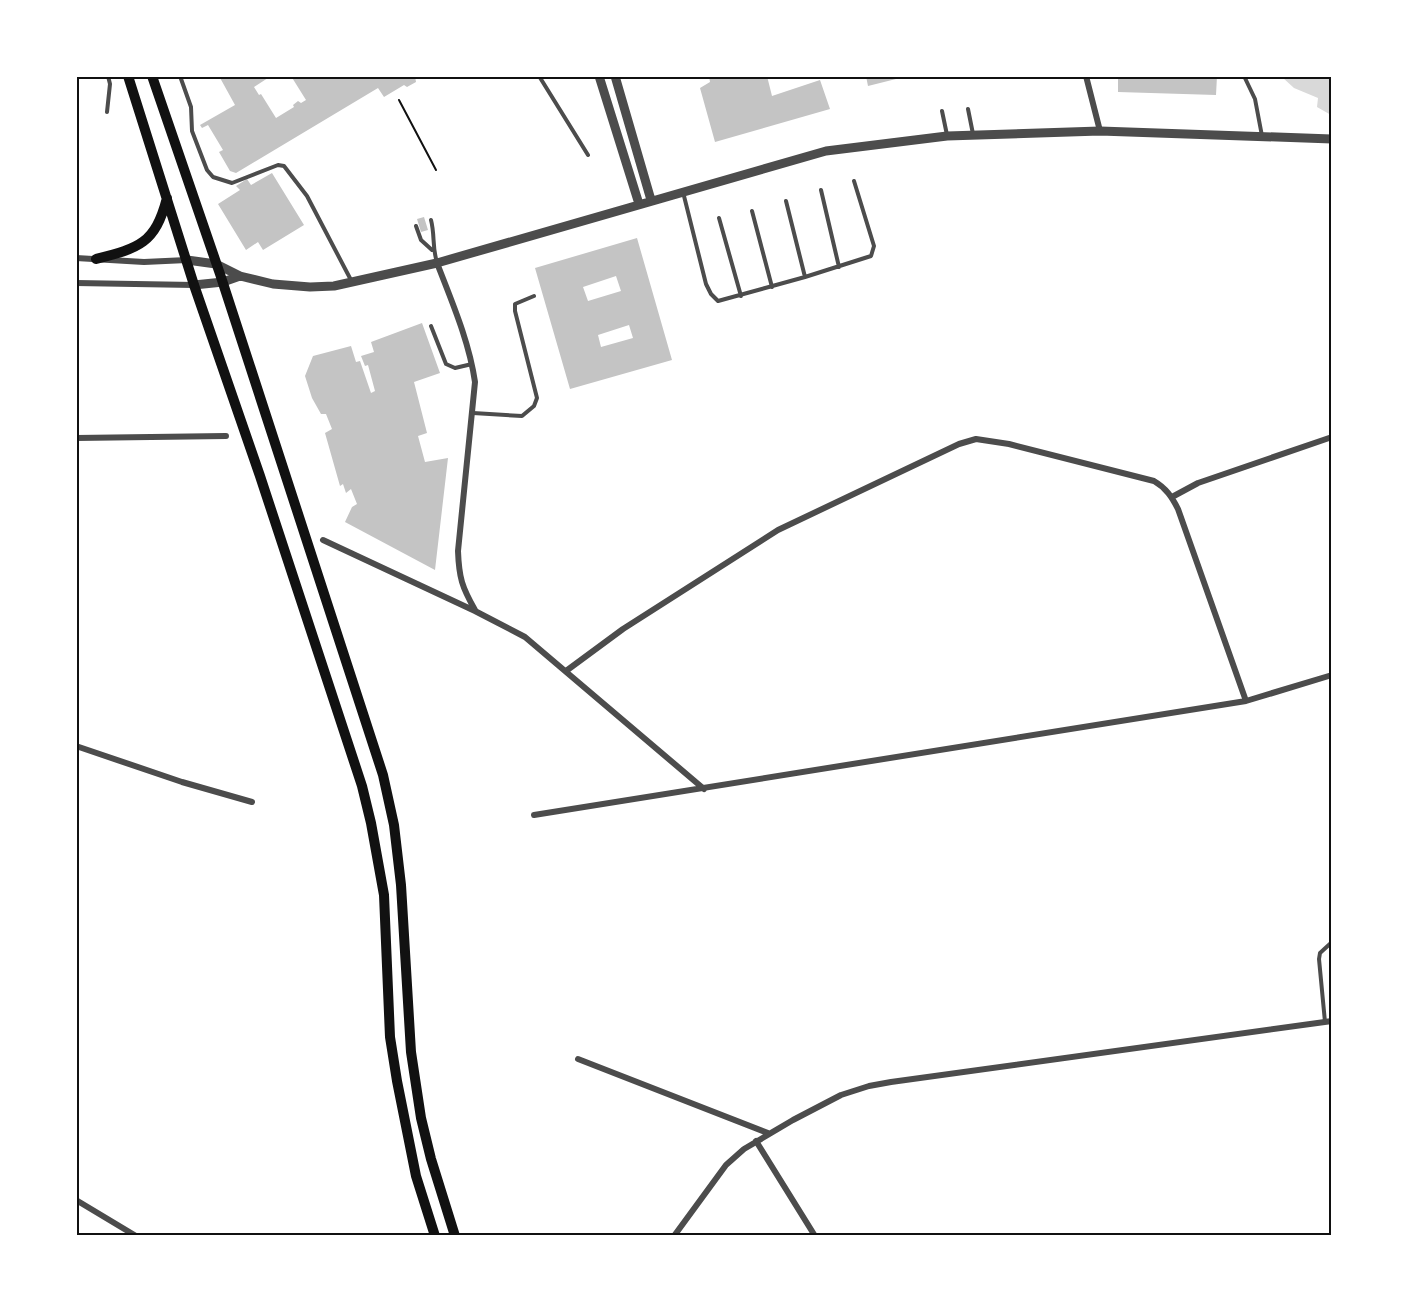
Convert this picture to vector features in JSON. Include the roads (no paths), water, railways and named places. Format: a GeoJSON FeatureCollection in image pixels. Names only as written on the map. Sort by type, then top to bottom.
{"type":"FeatureCollection","features":[{"type":"Feature","properties":{"kind":"main road"},"geometry":{"type":"LineString","coordinates":[[128,76],[194,285],[260,476],[362,786],[384,895],[390,1036],[397,1081],[416,1176],[435,1236]]}},
{"type":"Feature","properties":{"kind":"main road"},"geometry":{"type":"LineString","coordinates":[[152,76],[223,282],[383,775],[394,825],[401,885],[411,1052],[421,1118],[455,1236]]}},
{"type":"Feature","properties":{"kind":"main road"},"geometry":{"type":"LineString","coordinates":[[96,259],[131,249],[149,237],[162,218],[167,198]]}},
{"type":"Feature","properties":{"kind":"street"},"geometry":{"type":"LineString","coordinates":[[598,76],[639,204]]}},
{"type":"Feature","properties":{"kind":"street"},"geometry":{"type":"LineString","coordinates":[[615,76],[651,200]]}},
{"type":"Feature","properties":{"kind":"street"},"geometry":{"type":"LineString","coordinates":[[1086,76],[1100,131]]}},
{"type":"Feature","properties":{"kind":"street"},"geometry":{"type":"LineString","coordinates":[[76,258],[144,262],[187,260],[216,264],[240,276],[273,284],[310,287],[352,283],[437,263],[826,151],[973,134],[1100,131],[1332,139]]}},
{"type":"Feature","properties":{"kind":"street"},"geometry":{"type":"LineString","coordinates":[[437,263],[458,319],[475,382],[458,551],[458,570],[462,586],[475,611]]}},
{"type":"Feature","properties":{"kind":"street"},"geometry":{"type":"LineString","coordinates":[[76,282],[194,285],[223,282],[240,276]]}},
{"type":"Feature","properties":{"kind":"street"},"geometry":{"type":"LineString","coordinates":[[76,438],[226,436]]}},
{"type":"Feature","properties":{"kind":"street"},"geometry":{"type":"LineString","coordinates":[[1172,497],[1198,483],[1332,437]]}},
{"type":"Feature","properties":{"kind":"street"},"geometry":{"type":"LineString","coordinates":[[566,671],[608,639],[768,536],[959,444],[976,439],[1009,444],[1162,485],[1172,497],[1246,701]]}},
{"type":"Feature","properties":{"kind":"street"},"geometry":{"type":"LineString","coordinates":[[323,540],[525,637],[704,789]]}},
{"type":"Feature","properties":{"kind":"street"},"geometry":{"type":"LineString","coordinates":[[534,815],[1246,701],[1332,675]]}},
{"type":"Feature","properties":{"kind":"street"},"geometry":{"type":"LineString","coordinates":[[76,746],[182,782],[252,802]]}},
{"type":"Feature","properties":{"kind":"street"},"geometry":{"type":"LineString","coordinates":[[674,1236],[726,1165],[768,1133],[841,1095],[869,1086],[1328,1022]]}},
{"type":"Feature","properties":{"kind":"street"},"geometry":{"type":"LineString","coordinates":[[578,1059],[768,1133]]}},
{"type":"Feature","properties":{"kind":"street"},"geometry":{"type":"LineString","coordinates":[[756,1141],[815,1236]]}},
{"type":"Feature","properties":{"kind":"street"},"geometry":{"type":"LineString","coordinates":[[76,1200],[136,1236]]}},
{"type":"Feature","properties":{"kind":"lane"},"geometry":{"type":"LineString","coordinates":[[107,112],[111,84],[108,76]]}},
{"type":"Feature","properties":{"kind":"lane"},"geometry":{"type":"LineString","coordinates":[[180,76],[191,107],[192,131],[207,170],[213,177],[232,183],[278,165],[284,166],[307,196],[352,283]]}},
{"type":"Feature","properties":{"kind":"lane"},"geometry":{"type":"LineString","coordinates":[[539,76],[588,155]]}},
{"type":"Feature","properties":{"kind":"lane"},"geometry":{"type":"LineString","coordinates":[[1244,76],[1256,99],[1262,136]]}},
{"type":"Feature","properties":{"kind":"lane"},"geometry":{"type":"LineString","coordinates":[[968,110],[973,134]]}},
{"type":"Feature","properties":{"kind":"lane"},"geometry":{"type":"LineString","coordinates":[[942,111],[947,136]]}},
{"type":"Feature","properties":{"kind":"lane"},"geometry":{"type":"LineString","coordinates":[[683,191],[706,284],[718,301],[772,287],[871,256],[874,246],[854,181]]}},
{"type":"Feature","properties":{"kind":"lane"},"geometry":{"type":"LineString","coordinates":[[822,190],[839,267]]}},
{"type":"Feature","properties":{"kind":"lane"},"geometry":{"type":"LineString","coordinates":[[786,201],[806,277]]}},
{"type":"Feature","properties":{"kind":"lane"},"geometry":{"type":"LineString","coordinates":[[752,211],[772,287]]}},
{"type":"Feature","properties":{"kind":"lane"},"geometry":{"type":"LineString","coordinates":[[719,218],[741,296]]}},
{"type":"Feature","properties":{"kind":"lane"},"geometry":{"type":"LineString","coordinates":[[431,220],[432,250],[437,263]]}},
{"type":"Feature","properties":{"kind":"lane"},"geometry":{"type":"LineString","coordinates":[[416,226],[421,240],[432,250]]}},
{"type":"Feature","properties":{"kind":"lane"},"geometry":{"type":"LineString","coordinates":[[473,413],[522,416],[534,406],[537,398],[514,311],[518,301],[534,296]]}},
{"type":"Feature","properties":{"kind":"lane"},"geometry":{"type":"LineString","coordinates":[[431,326],[446,364],[455,368],[472,364]]}},
{"type":"Feature","properties":{"kind":"lane"},"geometry":{"type":"LineString","coordinates":[[1328,1022],[1319,959],[1323,949],[1332,942]]}}]}
